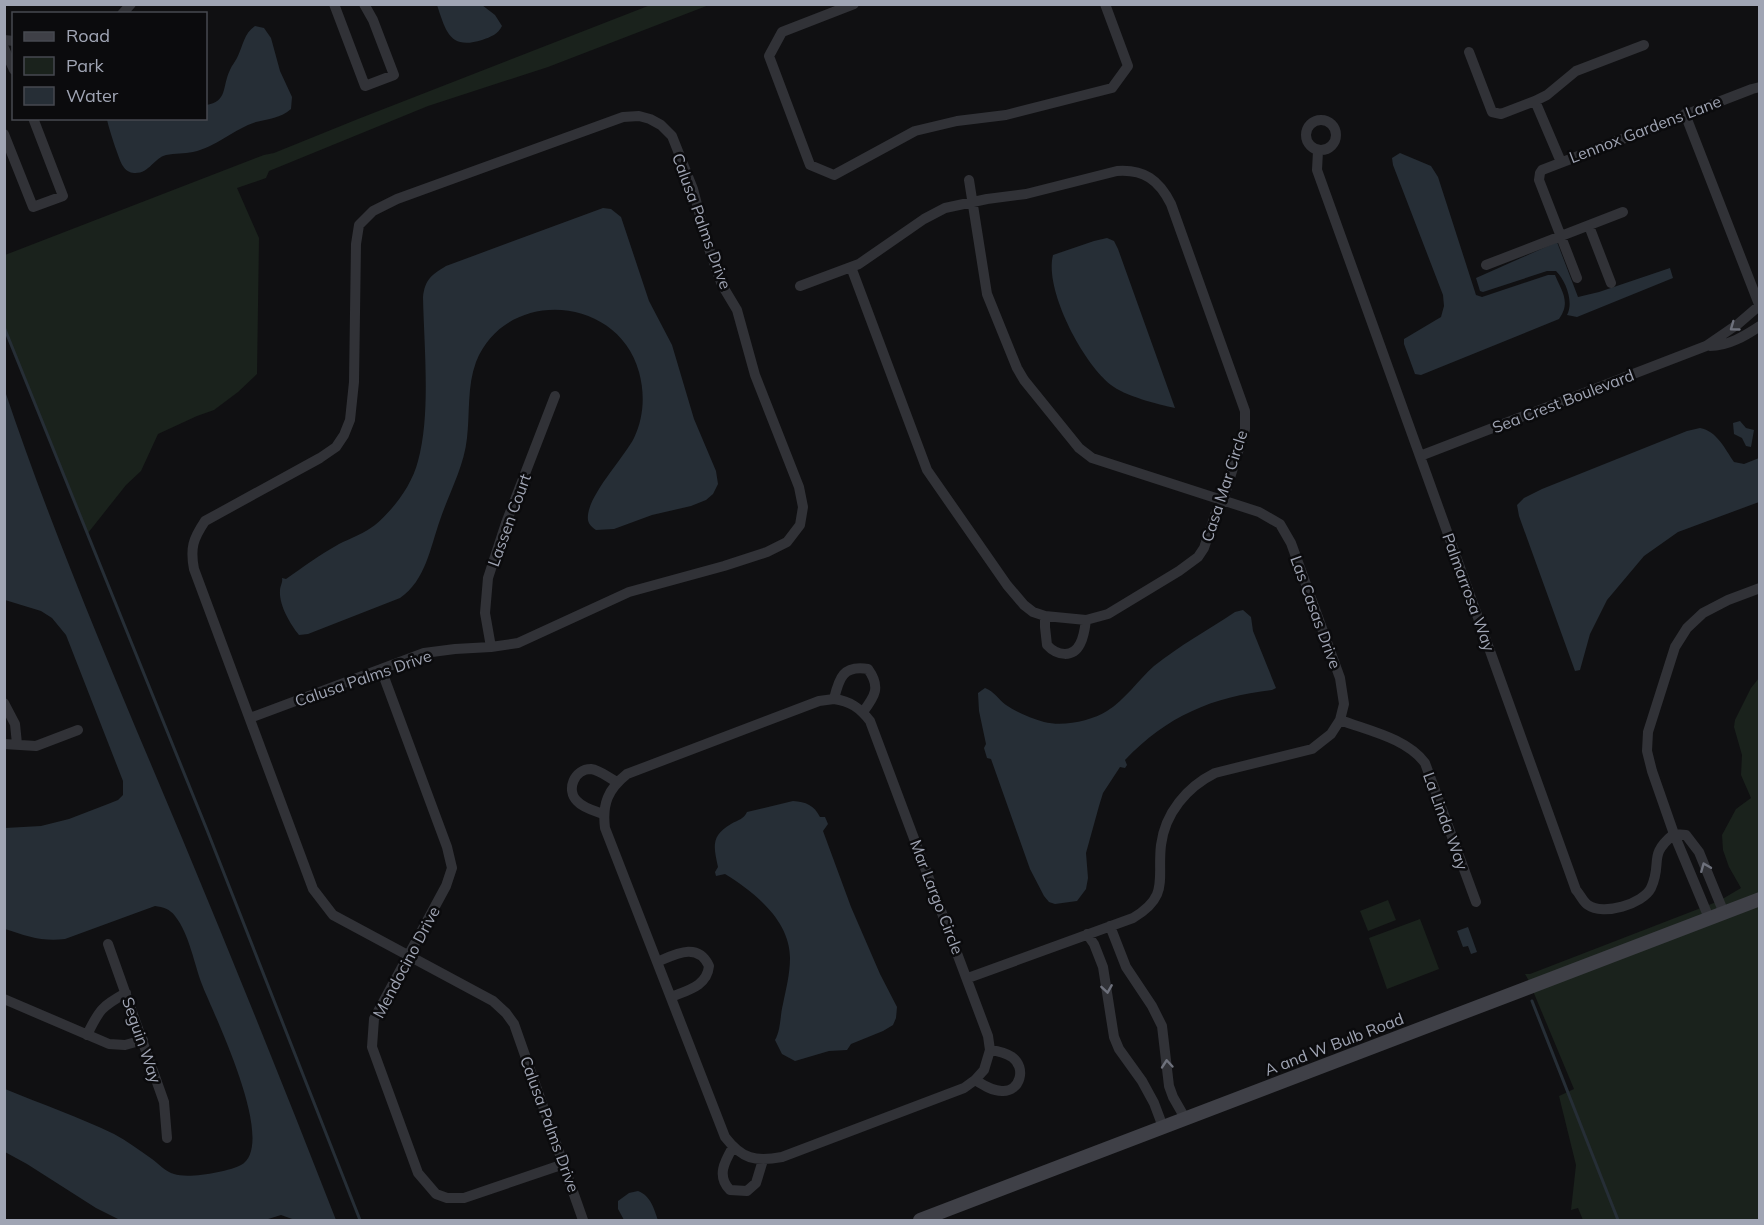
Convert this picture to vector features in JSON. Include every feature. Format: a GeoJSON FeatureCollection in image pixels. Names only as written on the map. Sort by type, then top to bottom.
{"type":"FeatureCollection","features":[{"type":"Feature","properties":{"kind":"street"},"geometry":{"type":"LineString","coordinates":[[334,4],[365,86],[394,75],[373,20],[364,4]]}},
{"type":"Feature","properties":{"kind":"street"},"geometry":{"type":"LineString","coordinates":[[854,4],[782,32],[769,56],[810,165],[834,175],[915,131],[957,121],[1006,115],[1112,88],[1128,66],[1105,4]]}},
{"type":"Feature","properties":{"kind":"street"},"geometry":{"type":"LineString","coordinates":[[1469,52],[1492,112],[1501,114],[1547,95],[1576,71],[1644,45]]}},
{"type":"Feature","properties":{"kind":"street"},"geometry":{"type":"LineString","coordinates":[[4,48],[12,66]]}},
{"type":"Feature","properties":{"kind":"street","name":"Lennox Gardens Lane"},"geometry":{"type":"LineString","coordinates":[[1561,237],[1539,180],[1542,170],[1685,114],[1757,90]]}},
{"type":"Feature","properties":{"kind":"street"},"geometry":{"type":"LineString","coordinates":[[1535,100],[1561,162]]}},
{"type":"Feature","properties":{"kind":"street"},"geometry":{"type":"LineString","coordinates":[[1685,114],[1759,306]]}},
{"type":"Feature","properties":{"kind":"street","name":"Calusa Palms Drive"},"geometry":{"type":"LineString","coordinates":[[250,718],[424,653],[518,643],[629,592],[767,552],[787,542],[800,525],[803,507],[799,487],[758,384],[736,310],[722,285],[707,243],[693,189],[672,136],[661,125],[639,116],[623,117],[397,199],[373,211],[359,225],[353,393],[350,420],[344,435],[336,447],[320,458],[205,521],[196,534],[191,552],[194,569],[313,889],[333,915],[494,1001],[506,1013],[514,1024],[583,1221]]}},
{"type":"Feature","properties":{"kind":"street"},"geometry":{"type":"LineString","coordinates":[[4,134],[33,207],[63,196],[34,120]]}},
{"type":"Feature","properties":{"kind":"street","name":"Palmarrosa Way"},"geometry":{"type":"LineString","coordinates":[[1318,151],[1317,170],[1576,890],[1588,905],[1606,910],[1621,908],[1642,897],[1651,889],[1657,853],[1661,844],[1674,834]]}},
{"type":"Feature","properties":{"kind":"street","name":"Casa Mar Circle"},"geometry":{"type":"LineString","coordinates":[[800,286],[869,258],[936,212],[972,202],[1026,194],[1117,171],[1141,172],[1159,184],[1171,204],[1245,411],[1245,429],[1223,500],[1216,512],[1204,548],[1198,557],[1108,614],[1086,620],[1045,616],[1033,612],[1015,595],[927,470],[851,267]]}},
{"type":"Feature","properties":{"kind":"street","name":"Las Casas Drive"},"geometry":{"type":"LineString","coordinates":[[969,180],[987,294],[1017,368],[1028,385],[1079,448],[1099,461],[1223,500],[1270,517],[1280,524],[1287,532],[1340,678],[1344,704],[1340,720]]}},
{"type":"Feature","properties":{"kind":"street"},"geometry":{"type":"LineString","coordinates":[[1486,265],[1623,212]]}},
{"type":"Feature","properties":{"kind":"street"},"geometry":{"type":"LineString","coordinates":[[1589,226],[1611,283]]}},
{"type":"Feature","properties":{"kind":"street"},"geometry":{"type":"LineString","coordinates":[[1561,237],[1577,278]]}},
{"type":"Feature","properties":{"kind":"street","name":"Sea Crest Boulevard"},"geometry":{"type":"LineString","coordinates":[[1420,456],[1706,346],[1759,306]]}},
{"type":"Feature","properties":{"kind":"street","name":"Sea Crest Boulevard"},"geometry":{"type":"LineString","coordinates":[[1706,346],[1730,343],[1760,326]]}},
{"type":"Feature","properties":{"kind":"street","name":"Lassen Court"},"geometry":{"type":"LineString","coordinates":[[491,647],[485,613],[488,578],[506,523],[555,396]]}},
{"type":"Feature","properties":{"kind":"street"},"geometry":{"type":"LineString","coordinates":[[1709,918],[1674,834],[1652,771],[1647,750],[1648,732],[1675,647],[1687,628],[1703,613],[1728,600],[1760,588]]}},
{"type":"Feature","properties":{"kind":"street"},"geometry":{"type":"LineString","coordinates":[[1045,616],[1047,645],[1056,653],[1062,654],[1068,654],[1078,648],[1086,620]]}},
{"type":"Feature","properties":{"kind":"street"},"geometry":{"type":"LineString","coordinates":[[834,699],[838,683],[845,672],[856,667],[868,669],[875,680],[875,690],[864,712],[844,700],[819,701],[627,774],[609,792],[603,814],[606,828],[725,1137],[733,1147],[752,1158],[763,1160],[797,1152],[964,1088],[984,1070],[990,1050],[1012,1057],[1020,1066],[1021,1077],[1015,1087],[1004,1092],[991,1089],[975,1080]]}},
{"type":"Feature","properties":{"kind":"street","name":"Mendocino Drive"},"geometry":{"type":"LineString","coordinates":[[381,669],[447,847],[452,868],[446,886],[374,1019],[372,1047],[418,1173],[436,1194],[447,1198],[464,1198],[564,1164]]}},
{"type":"Feature","properties":{"kind":"street"},"geometry":{"type":"LineString","coordinates":[[4,703],[15,724],[17,744]]}},
{"type":"Feature","properties":{"kind":"street","name":"Mar Largo Circle"},"geometry":{"type":"LineString","coordinates":[[864,712],[870,721],[968,978],[988,1036],[990,1050]]}},
{"type":"Feature","properties":{"kind":"street"},"geometry":{"type":"LineString","coordinates":[[968,978],[1133,918],[1152,904],[1158,893],[1161,881],[1161,845],[1167,824],[1179,803],[1193,787],[1204,778],[1227,768],[1311,749],[1331,734],[1340,720]]}},
{"type":"Feature","properties":{"kind":"street","name":"La Linda Way"},"geometry":{"type":"LineString","coordinates":[[1340,720],[1407,746],[1418,753],[1425,764],[1476,902]]}},
{"type":"Feature","properties":{"kind":"street"},"geometry":{"type":"LineString","coordinates":[[4,744],[42,745],[78,730]]}},
{"type":"Feature","properties":{"kind":"street"},"geometry":{"type":"LineString","coordinates":[[603,814],[577,801],[573,796],[572,785],[576,774],[587,769],[599,771],[617,782]]}},
{"type":"Feature","properties":{"kind":"street"},"geometry":{"type":"LineString","coordinates":[[1674,834],[1686,835],[1699,852],[1724,912]]}},
{"type":"Feature","properties":{"kind":"street","name":"A and W Bulb Road"},"geometry":{"type":"LineString","coordinates":[[920,1221],[1760,899]]}},
{"type":"Feature","properties":{"kind":"street"},"geometry":{"type":"LineString","coordinates":[[1110,926],[1126,967],[1152,1006],[1162,1026],[1169,1086],[1185,1118]]}},
{"type":"Feature","properties":{"kind":"street"},"geometry":{"type":"LineString","coordinates":[[1088,934],[1103,967],[1114,1037],[1119,1049],[1142,1081],[1154,1103],[1163,1127]]}},
{"type":"Feature","properties":{"kind":"street","name":"Seguin Way"},"geometry":{"type":"LineString","coordinates":[[108,944],[164,1102],[167,1137]]}},
{"type":"Feature","properties":{"kind":"street"},"geometry":{"type":"LineString","coordinates":[[657,962],[676,954],[693,951],[699,953],[709,966],[703,982],[671,997]]}},
{"type":"Feature","properties":{"kind":"street"},"geometry":{"type":"LineString","coordinates":[[87,1035],[95,1017],[105,1004],[126,993]]}},
{"type":"Feature","properties":{"kind":"street"},"geometry":{"type":"LineString","coordinates":[[4,999],[109,1044],[125,1045],[143,1040]]}},
{"type":"Feature","properties":{"kind":"street"},"geometry":{"type":"LineString","coordinates":[[733,1147],[722,1173],[725,1185],[730,1190],[747,1191],[756,1183],[763,1160]]}},
{"type":"Feature","properties":{"kind":"green space"},"geometry":{"type":"Polygon","coordinates":[[[653,4],[709,5],[548,67],[428,106],[269,171],[266,178],[237,188],[259,238],[257,374],[214,410],[158,434],[141,471],[126,485],[88,533],[5,329],[5,255],[274,153],[653,4]]]}},
{"type":"Feature","properties":{"kind":"green space"},"geometry":{"type":"Polygon","coordinates":[[[1759,678],[1759,893],[1529,981],[1525,974],[1719,901],[1741,888],[1729,867],[1723,850],[1722,835],[1736,809],[1751,798],[1741,775],[1742,755],[1734,727],[1735,720],[1751,688],[1759,678]]]}},
{"type":"Feature","properties":{"kind":"green space"},"geometry":{"type":"Polygon","coordinates":[[[1388,900],[1396,920],[1368,931],[1360,911],[1388,900]]]}},
{"type":"Feature","properties":{"kind":"green space"},"geometry":{"type":"Polygon","coordinates":[[[1759,904],[1759,1220],[1583,1220],[1578,1208],[1571,1210],[1576,1165],[1559,1096],[1574,1089],[1533,991],[1759,904]]]}},
{"type":"Feature","properties":{"kind":"green space"},"geometry":{"type":"Polygon","coordinates":[[[1420,919],[1439,969],[1387,989],[1369,938],[1420,919]]]}},
{"type":"Feature","properties":{"kind":"water"},"geometry":{"type":"Polygon","coordinates":[[[437,5],[482,5],[495,15],[502,26],[494,35],[482,40],[463,43],[447,31],[437,5]]]}},
{"type":"Feature","properties":{"kind":"water"},"geometry":{"type":"Polygon","coordinates":[[[255,26],[264,28],[271,38],[280,71],[292,97],[291,109],[279,116],[248,125],[201,150],[169,154],[139,173],[126,170],[119,158],[107,120],[207,120],[207,105],[218,101],[221,97],[230,70],[251,29],[255,26]]]}},
{"type":"Feature","properties":{"kind":"water"},"geometry":{"type":"Polygon","coordinates":[[[1400,153],[1431,166],[1438,177],[1476,295],[1482,297],[1548,275],[1555,275],[1565,302],[1559,319],[1421,375],[1415,374],[1404,339],[1441,317],[1444,306],[1443,295],[1393,165],[1392,158],[1400,153]]]}},
{"type":"Feature","properties":{"kind":"water"},"geometry":{"type":"Polygon","coordinates":[[[603,208],[611,209],[621,217],[649,301],[672,345],[694,419],[716,471],[718,484],[713,494],[706,500],[691,506],[652,515],[614,529],[596,530],[591,526],[588,520],[593,501],[634,438],[640,422],[642,389],[639,372],[627,346],[609,327],[586,315],[561,310],[535,312],[511,321],[491,338],[476,362],[471,380],[467,438],[463,459],[426,563],[416,582],[400,598],[308,634],[299,635],[281,602],[282,578],[286,579],[332,548],[375,525],[401,496],[415,470],[422,443],[426,402],[423,297],[425,286],[430,278],[446,266],[603,208]]]}},
{"type":"Feature","properties":{"kind":"water"},"geometry":{"type":"Polygon","coordinates":[[[1107,238],[1114,241],[1118,249],[1175,408],[1132,396],[1111,385],[1100,375],[1078,343],[1060,306],[1054,287],[1053,255],[1107,238]]]}},
{"type":"Feature","properties":{"kind":"water"},"geometry":{"type":"Polygon","coordinates":[[[1557,242],[1578,297],[1670,268],[1673,278],[1577,317],[1567,315],[1570,304],[1568,292],[1556,271],[1547,271],[1483,292],[1480,291],[1476,278],[1557,242]]]}},
{"type":"Feature","properties":{"kind":"water"},"geometry":{"type":"Polygon","coordinates":[[[5,391],[67,560],[241,981],[336,1220],[295,1220],[281,1215],[265,1220],[120,1220],[96,1208],[5,1152],[5,1089],[114,1134],[174,1174],[189,1176],[208,1174],[241,1165],[250,1153],[252,1133],[248,1108],[230,1051],[203,987],[184,932],[171,912],[155,906],[57,940],[27,936],[5,929],[5,828],[41,826],[69,819],[108,804],[123,795],[123,781],[66,635],[52,618],[41,611],[5,600],[5,391]]]}},
{"type":"Feature","properties":{"kind":"water"},"geometry":{"type":"Polygon","coordinates":[[[1740,421],[1746,428],[1754,430],[1751,447],[1746,446],[1742,438],[1734,434],[1733,423],[1740,421]]]}},
{"type":"Feature","properties":{"kind":"water"},"geometry":{"type":"Polygon","coordinates":[[[1700,428],[1716,437],[1734,462],[1744,464],[1759,458],[1759,502],[1678,532],[1644,556],[1607,600],[1590,634],[1580,670],[1575,671],[1517,505],[1524,498],[1542,489],[1687,431],[1700,428]]]}},
{"type":"Feature","properties":{"kind":"water"},"geometry":{"type":"Polygon","coordinates":[[[1243,610],[1251,617],[1253,631],[1276,688],[1230,698],[1192,711],[1157,731],[1125,760],[1127,765],[1125,768],[1120,767],[1103,793],[1086,853],[1088,878],[1086,889],[1077,901],[1055,904],[1049,902],[1030,869],[991,759],[987,758],[978,693],[985,688],[988,689],[1011,708],[1044,722],[1060,724],[1085,720],[1100,715],[1114,706],[1154,666],[1173,652],[1235,612],[1243,610]]]}},
{"type":"Feature","properties":{"kind":"water"},"geometry":{"type":"Polygon","coordinates":[[[793,801],[809,805],[820,817],[825,817],[828,824],[823,831],[851,907],[897,1007],[893,1025],[883,1031],[851,1044],[847,1050],[829,1051],[795,1061],[782,1054],[775,1040],[790,964],[784,931],[777,919],[758,898],[725,874],[716,876],[715,872],[718,867],[715,843],[724,829],[742,818],[747,812],[793,801]]]}},
{"type":"Feature","properties":{"kind":"water"},"geometry":{"type":"Polygon","coordinates":[[[1468,927],[1477,952],[1471,954],[1468,946],[1463,947],[1457,931],[1468,927]]]}},
{"type":"Feature","properties":{"kind":"water"},"geometry":{"type":"Polygon","coordinates":[[[638,1191],[649,1199],[658,1220],[624,1220],[618,1209],[618,1201],[629,1193],[638,1191]]]}},
{"type":"Feature","properties":{"kind":"waterway"},"geometry":{"type":"LineString","coordinates":[[4,327],[207,830],[360,1220]]}},
{"type":"Feature","properties":{"kind":"waterway"},"geometry":{"type":"LineString","coordinates":[[1532,1001],[1618,1220]]}}]}
